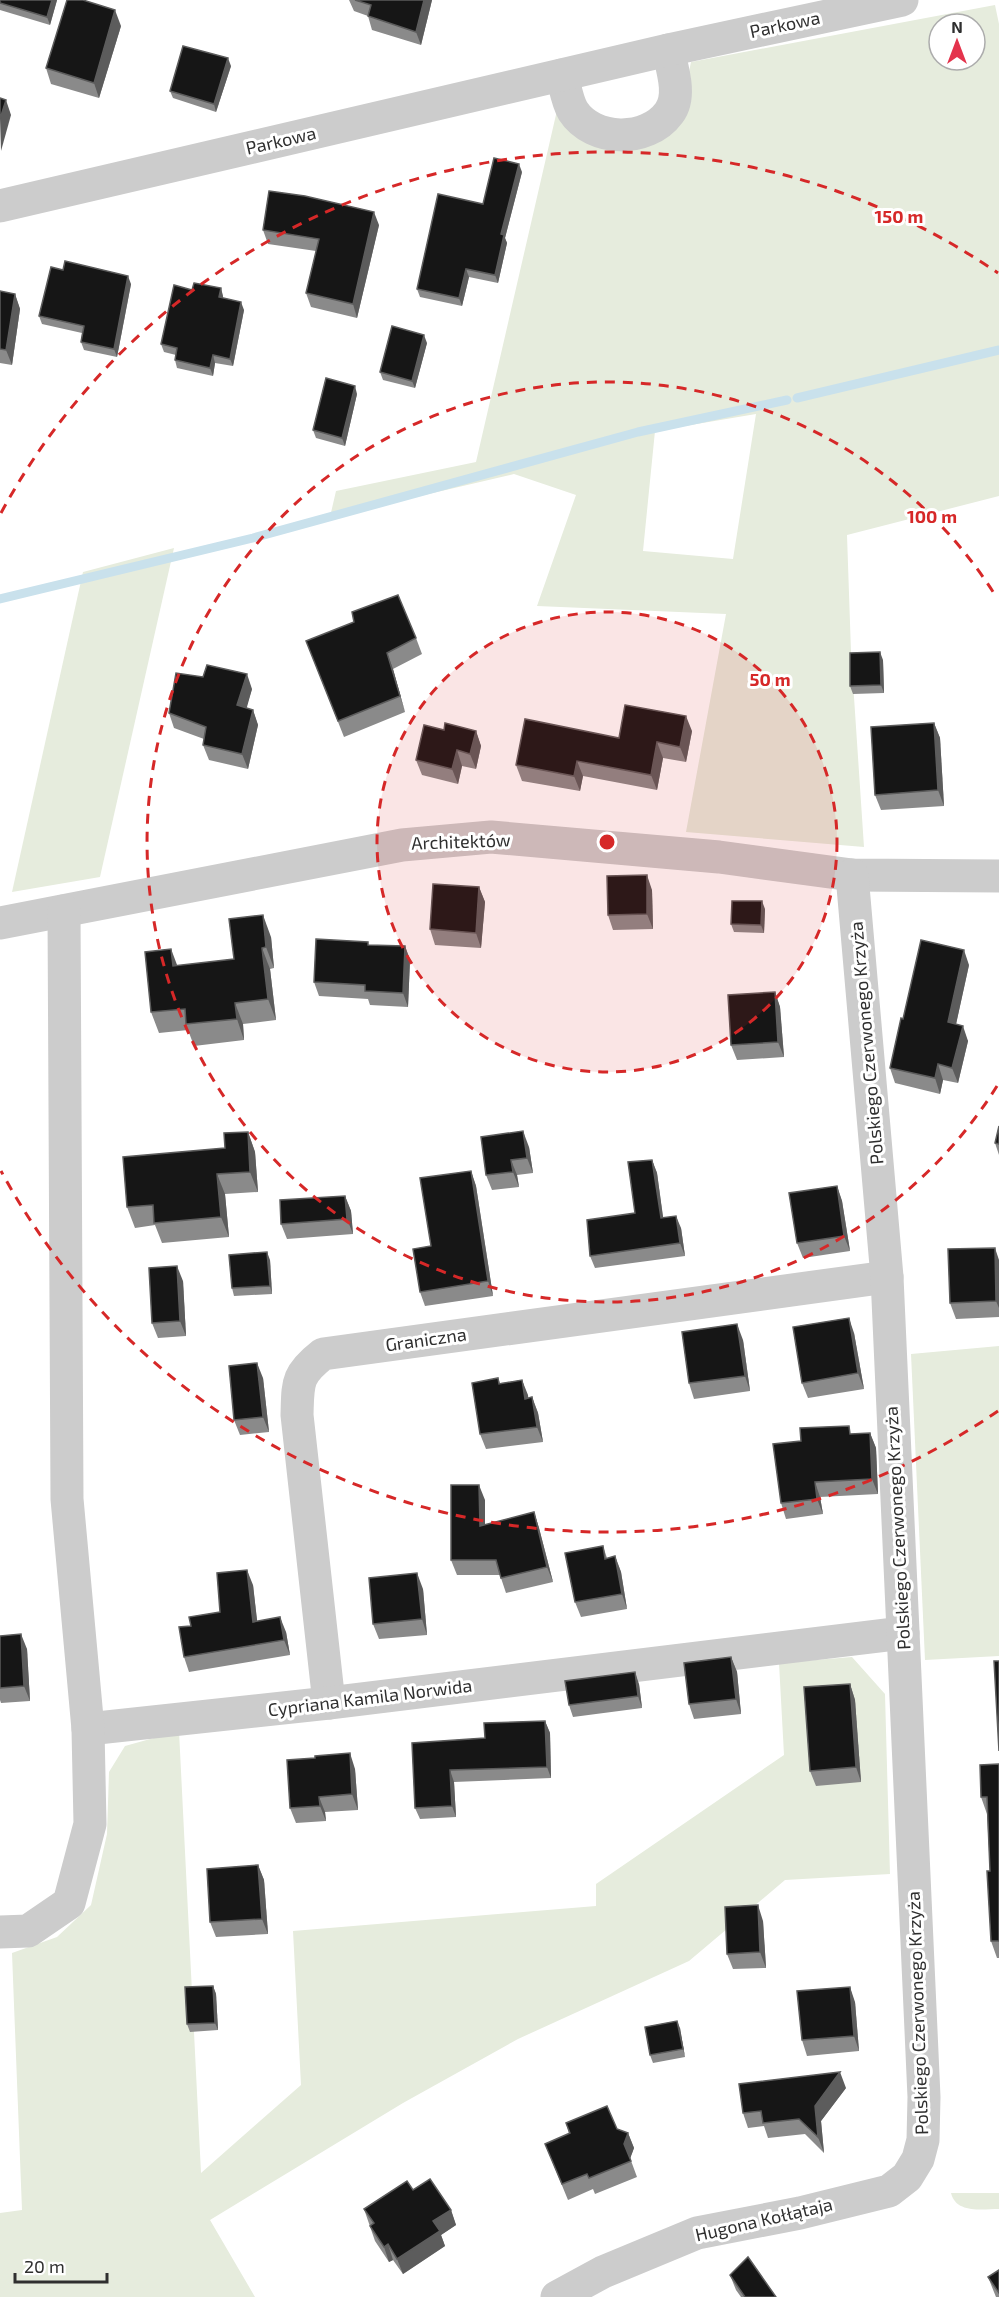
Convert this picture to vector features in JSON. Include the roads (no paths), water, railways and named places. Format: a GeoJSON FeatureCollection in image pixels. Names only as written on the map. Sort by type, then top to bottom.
{"type":"FeatureCollection","features":[{"type":"Feature","properties":{"kind":"street","name":"Parkowa"},"geometry":{"type":"LineString","coordinates":[[0,206],[668,50],[902,0]]}},
{"type":"Feature","properties":{"kind":"street"},"geometry":{"type":"LineString","coordinates":[[562,75],[572,110],[591,130],[638,135],[670,113],[675,96],[675,80],[668,50]]}},
{"type":"Feature","properties":{"kind":"street","name":"Architektów"},"geometry":{"type":"LineString","coordinates":[[0,923],[402,844],[491,837],[719,857],[852,875],[999,876]]}},
{"type":"Feature","properties":{"kind":"street","name":"Polskiego Czerwonego Krzyża"},"geometry":{"type":"LineString","coordinates":[[852,875],[887,1277],[924,2097],[923,2140],[918,2159],[907,2177]]}},
{"type":"Feature","properties":{"kind":"street"},"geometry":{"type":"LineString","coordinates":[[0,1932],[28,1931],[69,1903],[90,1824],[88,1729],[67,1499],[64,911]]}},
{"type":"Feature","properties":{"kind":"street","name":"Graniczna"},"geometry":{"type":"LineString","coordinates":[[329,1703],[297,1415],[298,1382],[309,1365],[323,1354],[887,1277]]}},
{"type":"Feature","properties":{"kind":"street","name":"Cypriana Kamila Norwida"},"geometry":{"type":"LineString","coordinates":[[88,1729],[329,1703],[903,1633]]}},
{"type":"Feature","properties":{"kind":"street","name":"Hugona Kołłątaja"},"geometry":{"type":"LineString","coordinates":[[557,2297],[603,2272],[697,2234],[800,2213],[889,2191],[907,2177]]}},
{"type":"Feature","properties":{"kind":"waterway"},"geometry":{"type":"LineString","coordinates":[[797,398],[999,350]]}},
{"type":"Feature","properties":{"kind":"waterway"},"geometry":{"type":"LineString","coordinates":[[0,599],[253,538],[638,432],[787,400]]}}]}
